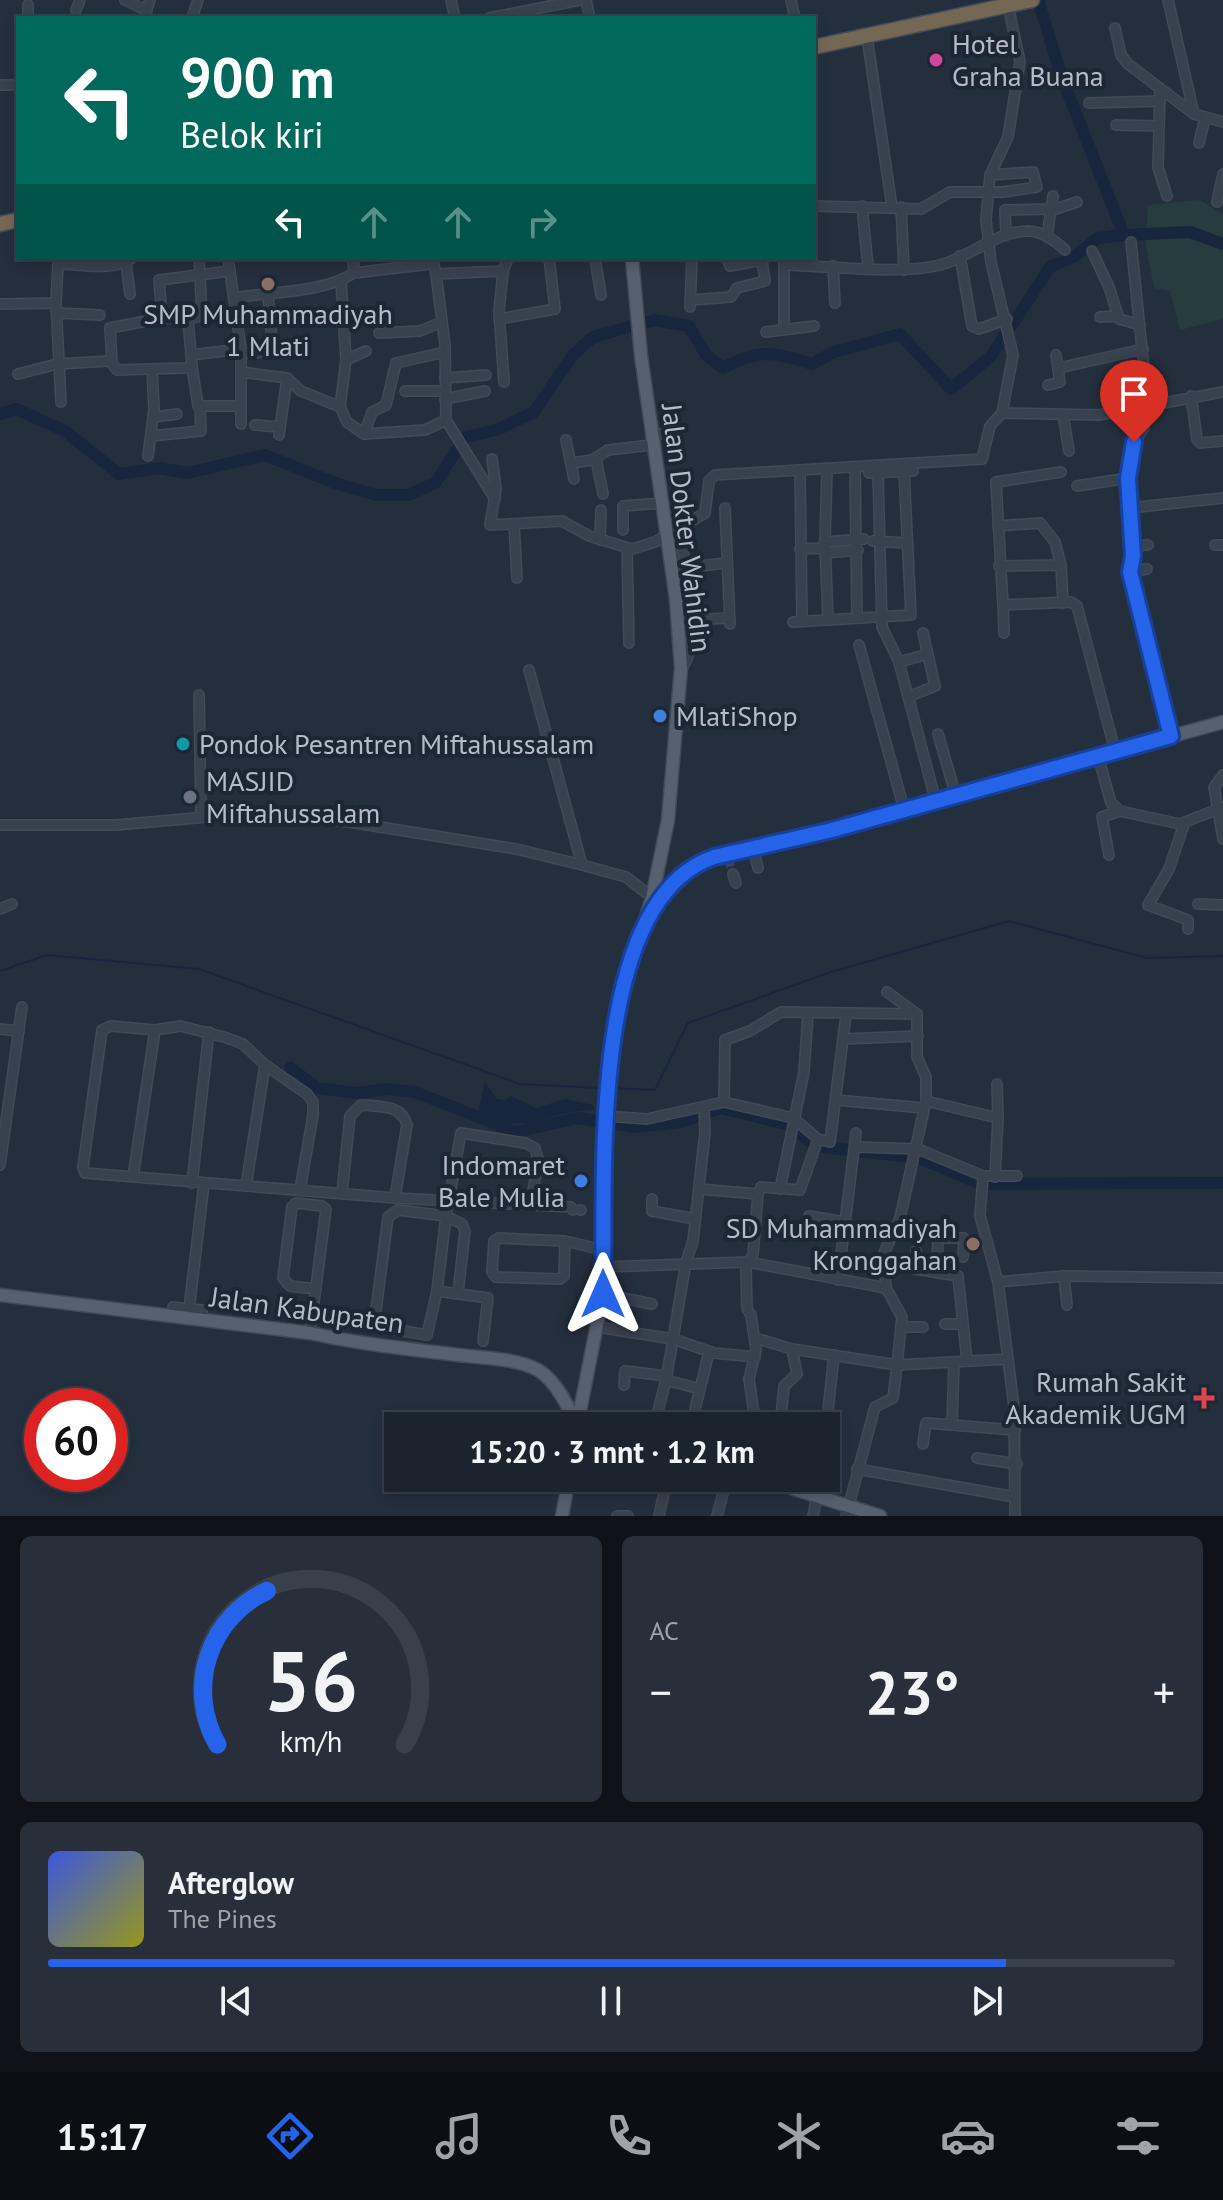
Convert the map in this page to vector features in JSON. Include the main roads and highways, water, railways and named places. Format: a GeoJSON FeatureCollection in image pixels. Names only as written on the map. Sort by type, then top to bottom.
{"type":"FeatureCollection","features":[{"type":"Feature","properties":{"kind":"highway"},"geometry":{"type":"LineString","coordinates":[[816,38],[993,0]]}},
{"type":"Feature","properties":{"kind":"highway"},"geometry":{"type":"LineString","coordinates":[[816,47],[1021,3]]}},
{"type":"Feature","properties":{"kind":"main road","name":"Jalan Dokter Wahidin"},"geometry":{"type":"LineString","coordinates":[[579,1412],[603,1294],[603,1250],[586,1210],[604,1116],[620,1000],[647,915],[655,900],[669,811],[681,668],[671,569],[672,531],[662,503],[652,441],[632,260]]}},
{"type":"Feature","properties":{"kind":"main road"},"geometry":{"type":"LineString","coordinates":[[655,900],[697,864],[936,802],[1223,722]]}},
{"type":"Feature","properties":{"kind":"main road","name":"Jalan Kabupaten"},"geometry":{"type":"LineString","coordinates":[[0,1295],[310,1333],[353,1342],[482,1358],[535,1369],[558,1391],[569,1412]]}},
{"type":"Feature","properties":{"kind":"main road"},"geometry":{"type":"LineString","coordinates":[[562,1516],[566,1492]]}},
{"type":"Feature","properties":{"kind":"main road"},"geometry":{"type":"LineString","coordinates":[[813,1492],[847,1510],[880,1516]]}},
{"type":"Feature","properties":{"kind":"water"},"geometry":{"type":"Polygon","coordinates":[[[485,1082],[497,1099],[504,1100],[511,1096],[536,1108],[565,1099],[593,1105],[594,1110],[526,1123],[497,1120],[478,1112],[485,1082]]]}},
{"type":"Feature","properties":{"kind":"waterway"},"geometry":{"type":"LineString","coordinates":[[1038,0],[1062,78],[1124,235],[1190,232],[1223,244]]}},
{"type":"Feature","properties":{"kind":"waterway"},"geometry":{"type":"LineString","coordinates":[[1012,325],[1050,267],[1075,256],[1098,238],[1124,235]]}},
{"type":"Feature","properties":{"kind":"waterway"},"geometry":{"type":"LineString","coordinates":[[0,414],[16,409],[65,431],[119,474],[160,468],[187,473],[265,455],[335,483],[377,495],[408,495],[435,483],[466,437],[499,429],[534,412],[572,356],[593,337],[654,320],[689,326],[706,355],[723,368],[747,357],[767,354],[812,364],[834,352],[900,334],[951,389],[990,357],[1007,332]]}},
{"type":"Feature","properties":{"kind":"waterway"},"geometry":{"type":"LineString","coordinates":[[610,1088],[655,1090],[688,1023],[831,972],[1009,921],[1147,958],[1223,956]]}},
{"type":"Feature","properties":{"kind":"waterway"},"geometry":{"type":"LineString","coordinates":[[0,971],[47,955],[199,969],[520,1084],[600,1088]]}},
{"type":"Feature","properties":{"kind":"waterway"},"geometry":{"type":"LineString","coordinates":[[290,1068],[318,1088],[357,1093],[386,1089],[415,1092],[516,1132],[578,1118],[635,1127],[681,1122],[720,1108],[790,1125],[815,1146],[910,1157]]}},
{"type":"Feature","properties":{"kind":"waterway"},"geometry":{"type":"LineString","coordinates":[[922,1159],[980,1184],[1223,1183]]}},
{"type":"Feature","properties":{"kind":"tunnel"},"geometry":{"type":"LineString","coordinates":[[728,858],[731,868]]}},
{"type":"Feature","properties":{"kind":"place","name":"Hotel Graha Buana"},"geometry":{"type":"Point","coordinates":[936,60]}},
{"type":"Feature","properties":{"kind":"place","name":"SMP Muhammadiyah 1 Mlati"},"geometry":{"type":"Point","coordinates":[268,284]}},
{"type":"Feature","properties":{"kind":"place","name":"MlatiShop"},"geometry":{"type":"Point","coordinates":[660,716]}},
{"type":"Feature","properties":{"kind":"place","name":"Pondok Pesantren Miftahussalam"},"geometry":{"type":"Point","coordinates":[183,744]}},
{"type":"Feature","properties":{"kind":"place","name":"MASJID Miftahussalam"},"geometry":{"type":"Point","coordinates":[190,797]}},
{"type":"Feature","properties":{"kind":"place","name":"Indomaret Bale Mulia"},"geometry":{"type":"Point","coordinates":[581,1181]}},
{"type":"Feature","properties":{"kind":"place","name":"SD Muhammadiyah Kronggahan"},"geometry":{"type":"Point","coordinates":[973,1244]}},
{"type":"Feature","properties":{"kind":"place","name":"Rumah Sakit Akademik UGM"},"geometry":{"type":"Point","coordinates":[1204,1398]}}]}
